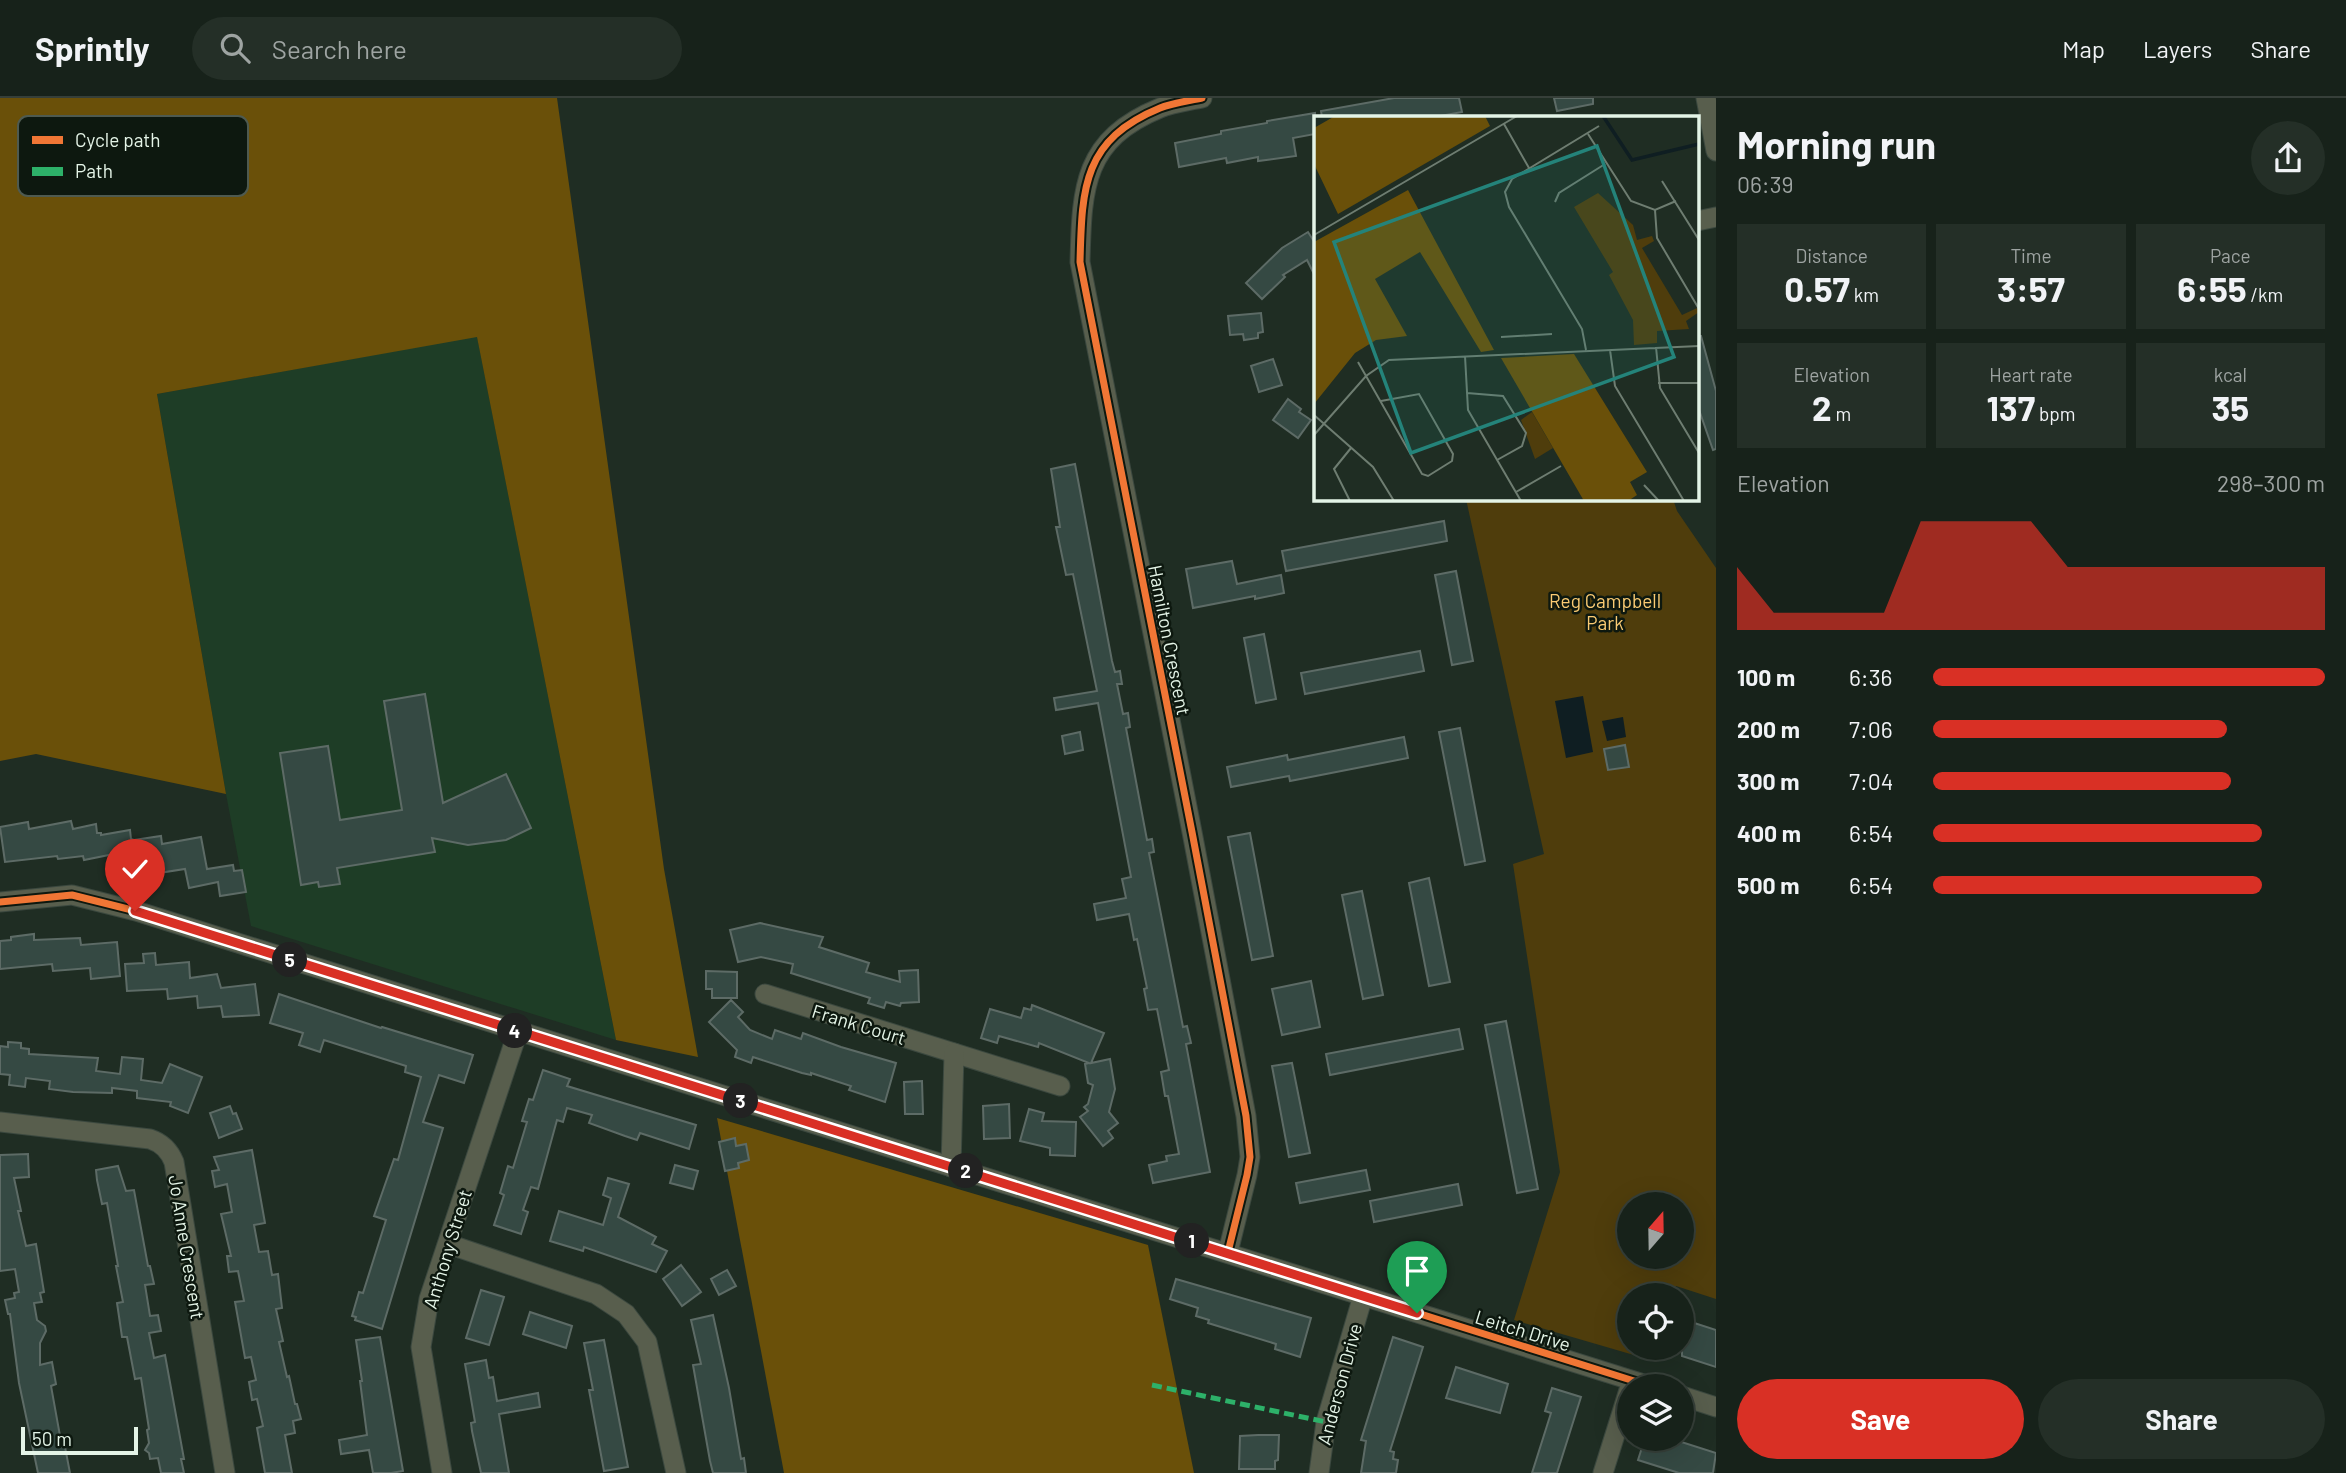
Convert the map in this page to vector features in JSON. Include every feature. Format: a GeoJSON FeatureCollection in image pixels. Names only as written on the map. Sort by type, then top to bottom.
{"type":"FeatureCollection","features":[{"type":"Feature","properties":{"kind":"street","name":"Hamilton Crescent"},"geometry":{"type":"LineString","coordinates":[[1202,98],[1160,107],[1115,134],[1091,167],[1082,205],[1080,262],[1246,1116],[1249,1166],[1228,1252]]}},
{"type":"Feature","properties":{"kind":"street"},"geometry":{"type":"LineString","coordinates":[[1706,98],[1716,151]]}},
{"type":"Feature","properties":{"kind":"street","name":"Leitch Drive"},"geometry":{"type":"LineString","coordinates":[[0,902],[72,894],[148,915],[1228,1252],[1617,1380]]}},
{"type":"Feature","properties":{"kind":"street","name":"Frank Court"},"geometry":{"type":"LineString","coordinates":[[765,994],[1060,1086]]}},
{"type":"Feature","properties":{"kind":"street","name":"Anthony Street"},"geometry":{"type":"LineString","coordinates":[[442,1473],[421,1347],[429,1299],[518,1031]]}},
{"type":"Feature","properties":{"kind":"street"},"geometry":{"type":"LineString","coordinates":[[951,1167],[954,1053]]}},
{"type":"Feature","properties":{"kind":"street","name":"Jo Anne Crescent"},"geometry":{"type":"LineString","coordinates":[[0,1122],[150,1139],[162,1145],[171,1155],[225,1473]]}},
{"type":"Feature","properties":{"kind":"street"},"geometry":{"type":"LineString","coordinates":[[448,1244],[596,1294],[626,1314],[648,1342],[676,1473]]}},
{"type":"Feature","properties":{"kind":"street","name":"Anderson Drive"},"geometry":{"type":"LineString","coordinates":[[1319,1473],[1326,1422],[1363,1296]]}},
{"type":"Feature","properties":{"kind":"street"},"geometry":{"type":"LineString","coordinates":[[1694,1400],[1716,1407]]}},
{"type":"Feature","properties":{"kind":"street"},"geometry":{"type":"LineString","coordinates":[[1603,1473],[1617,1435]]}},
{"type":"Feature","properties":{"kind":"shaded area"},"geometry":{"type":"Polygon","coordinates":[[[0,98],[557,98],[664,869],[698,1057],[616,1040],[477,337],[157,394],[226,794],[36,754],[0,761],[0,98]]]}},
{"type":"Feature","properties":{"kind":"shaded area"},"geometry":{"type":"Polygon","coordinates":[[[477,336],[616,1040],[251,926],[157,394],[477,336]]]}},
{"type":"Feature","properties":{"kind":"shaded area"},"geometry":{"type":"Polygon","coordinates":[[[1583,696],[1593,752],[1566,758],[1555,701],[1583,696]]]}},
{"type":"Feature","properties":{"kind":"shaded area"},"geometry":{"type":"Polygon","coordinates":[[[1623,717],[1626,737],[1607,741],[1602,721],[1623,717]]]}},
{"type":"Feature","properties":{"kind":"shaded area"},"geometry":{"type":"Polygon","coordinates":[[[717,1118],[1148,1245],[1194,1473],[784,1473],[717,1118]]]}},
{"type":"Feature","properties":{"kind":"green space","name":"Reg Campbell Park"},"geometry":{"type":"Polygon","coordinates":[[[1466,500],[1673,500],[1677,511],[1716,568],[1716,1299],[1694,1292],[1694,1283],[1617,1283],[1617,1350],[1514,1320],[1560,1172],[1513,864],[1544,854],[1466,500]]]}},
{"type":"Feature","properties":{"kind":"building"},"geometry":{"type":"Polygon","coordinates":[[[1394,98],[1459,98],[1462,112],[1440,116],[1322,116],[1321,111],[1394,98]]]}},
{"type":"Feature","properties":{"kind":"building"},"geometry":{"type":"Polygon","coordinates":[[[1554,98],[1593,98],[1593,104],[1557,111],[1554,98]]]}},
{"type":"Feature","properties":{"kind":"building"},"geometry":{"type":"Polygon","coordinates":[[[1315,113],[1314,134],[1293,138],[1296,156],[1258,161],[1258,157],[1227,163],[1226,158],[1179,167],[1175,143],[1267,121],[1315,113]]]}},
{"type":"Feature","properties":{"kind":"building"},"geometry":{"type":"Polygon","coordinates":[[[1308,232],[1314,241],[1314,274],[1307,260],[1283,275],[1285,277],[1262,299],[1246,283],[1282,248],[1308,232]]]}},
{"type":"Feature","properties":{"kind":"building"},"geometry":{"type":"Polygon","coordinates":[[[1261,313],[1263,332],[1258,333],[1258,338],[1244,340],[1243,334],[1230,335],[1228,316],[1261,313]]]}},
{"type":"Feature","properties":{"kind":"building"},"geometry":{"type":"Polygon","coordinates":[[[1699,336],[1716,391],[1716,449],[1713,450],[1699,410],[1699,336]]]}},
{"type":"Feature","properties":{"kind":"building"},"geometry":{"type":"Polygon","coordinates":[[[1273,359],[1282,385],[1259,392],[1251,366],[1273,359]]]}},
{"type":"Feature","properties":{"kind":"building"},"geometry":{"type":"Polygon","coordinates":[[[1288,399],[1301,409],[1299,412],[1311,420],[1298,438],[1273,420],[1288,399]]]}},
{"type":"Feature","properties":{"kind":"building"},"geometry":{"type":"Polygon","coordinates":[[[1075,464],[1112,661],[1115,672],[1120,671],[1122,684],[1117,684],[1123,714],[1128,713],[1130,727],[1126,728],[1147,840],[1152,839],[1154,852],[1149,853],[1183,1027],[1187,1026],[1191,1043],[1186,1044],[1210,1172],[1153,1183],[1149,1165],[1167,1161],[1166,1156],[1179,1154],[1161,1072],[1169,1070],[1157,1009],[1148,1010],[1144,989],[1147,988],[1129,914],[1097,920],[1094,904],[1126,898],[1122,879],[1131,877],[1098,703],[1056,710],[1054,698],[1097,691],[1073,574],[1066,575],[1056,527],[1060,527],[1051,469],[1075,464]]]}},
{"type":"Feature","properties":{"kind":"building"},"geometry":{"type":"Polygon","coordinates":[[[1444,521],[1447,541],[1286,571],[1282,551],[1444,521]]]}},
{"type":"Feature","properties":{"kind":"building"},"geometry":{"type":"Polygon","coordinates":[[[1232,561],[1237,584],[1281,575],[1284,593],[1193,608],[1186,569],[1232,561]]]}},
{"type":"Feature","properties":{"kind":"building"},"geometry":{"type":"Polygon","coordinates":[[[1456,571],[1473,661],[1452,665],[1435,575],[1456,571]]]}},
{"type":"Feature","properties":{"kind":"building"},"geometry":{"type":"Polygon","coordinates":[[[1264,634],[1276,699],[1256,703],[1244,638],[1264,634]]]}},
{"type":"Feature","properties":{"kind":"building"},"geometry":{"type":"Polygon","coordinates":[[[1420,651],[1424,671],[1305,694],[1301,673],[1420,651]]]}},
{"type":"Feature","properties":{"kind":"building"},"geometry":{"type":"Polygon","coordinates":[[[425,694],[443,803],[506,774],[531,828],[506,840],[468,845],[432,838],[435,852],[337,868],[340,884],[319,887],[318,882],[301,885],[280,753],[328,746],[340,820],[402,810],[384,701],[425,694]]]}},
{"type":"Feature","properties":{"kind":"building"},"geometry":{"type":"Polygon","coordinates":[[[1460,728],[1485,861],[1465,865],[1439,732],[1460,728]]]}},
{"type":"Feature","properties":{"kind":"building"},"geometry":{"type":"Polygon","coordinates":[[[1080,732],[1083,750],[1065,754],[1062,736],[1080,732]]]}},
{"type":"Feature","properties":{"kind":"building"},"geometry":{"type":"Polygon","coordinates":[[[1404,737],[1408,758],[1290,781],[1289,776],[1231,787],[1227,767],[1287,755],[1288,760],[1404,737]]]}},
{"type":"Feature","properties":{"kind":"building"},"geometry":{"type":"Polygon","coordinates":[[[1625,745],[1629,767],[1608,770],[1604,749],[1625,745]]]}},
{"type":"Feature","properties":{"kind":"building"},"geometry":{"type":"Polygon","coordinates":[[[71,821],[73,829],[96,824],[97,833],[101,835],[130,830],[131,839],[134,840],[161,836],[162,844],[201,837],[207,869],[233,865],[234,871],[242,870],[246,892],[220,896],[218,882],[189,888],[185,869],[146,875],[144,862],[116,867],[114,854],[84,860],[83,856],[58,859],[57,856],[5,862],[0,827],[28,822],[29,829],[71,821]]]}},
{"type":"Feature","properties":{"kind":"building"},"geometry":{"type":"Polygon","coordinates":[[[1250,833],[1273,956],[1252,960],[1228,837],[1250,833]]]}},
{"type":"Feature","properties":{"kind":"building"},"geometry":{"type":"Polygon","coordinates":[[[1429,878],[1450,982],[1429,986],[1409,883],[1429,878]]]}},
{"type":"Feature","properties":{"kind":"building"},"geometry":{"type":"Polygon","coordinates":[[[1362,891],[1383,995],[1363,999],[1342,895],[1362,891]]]}},
{"type":"Feature","properties":{"kind":"building"},"geometry":{"type":"Polygon","coordinates":[[[760,923],[823,937],[819,947],[869,963],[866,972],[900,982],[899,971],[918,970],[919,1002],[901,1003],[900,1006],[886,1002],[884,1008],[868,1003],[870,998],[791,973],[793,964],[761,957],[738,962],[730,930],[760,923]]]}},
{"type":"Feature","properties":{"kind":"building"},"geometry":{"type":"Polygon","coordinates":[[[34,934],[34,940],[80,938],[81,945],[117,942],[120,976],[91,979],[90,968],[53,971],[52,964],[0,969],[0,941],[34,934]]]}},
{"type":"Feature","properties":{"kind":"building"},"geometry":{"type":"Polygon","coordinates":[[[155,953],[156,965],[189,962],[190,978],[217,974],[221,988],[255,984],[259,1015],[223,1017],[221,1006],[198,1008],[197,996],[168,999],[167,989],[127,991],[125,964],[144,963],[143,954],[155,953]]]}},
{"type":"Feature","properties":{"kind":"building"},"geometry":{"type":"Polygon","coordinates":[[[706,971],[737,972],[737,998],[712,998],[712,989],[706,989],[706,971]]]}},
{"type":"Feature","properties":{"kind":"building"},"geometry":{"type":"Polygon","coordinates":[[[1311,981],[1320,1027],[1282,1035],[1272,989],[1311,981]]]}},
{"type":"Feature","properties":{"kind":"building"},"geometry":{"type":"Polygon","coordinates":[[[279,994],[473,1055],[464,1083],[439,1075],[423,1122],[443,1128],[382,1329],[355,1320],[356,1317],[352,1316],[359,1292],[363,1293],[386,1220],[374,1216],[394,1159],[398,1160],[421,1077],[405,1072],[406,1066],[324,1040],[320,1052],[299,1045],[303,1033],[270,1023],[279,994]]]}},
{"type":"Feature","properties":{"kind":"building"},"geometry":{"type":"Polygon","coordinates":[[[731,1000],[743,1012],[738,1017],[750,1030],[772,1039],[775,1030],[801,1039],[803,1033],[896,1063],[885,1102],[849,1090],[851,1086],[811,1073],[802,1073],[753,1057],[751,1063],[735,1057],[737,1050],[709,1022],[731,1000]]]}},
{"type":"Feature","properties":{"kind":"building"},"geometry":{"type":"Polygon","coordinates":[[[1032,1005],[1104,1033],[1091,1063],[1110,1059],[1115,1089],[1109,1112],[1118,1123],[1108,1131],[1113,1138],[1103,1146],[1080,1117],[1088,1111],[1084,1107],[1088,1104],[1093,1085],[1088,1083],[1085,1064],[1089,1063],[1039,1043],[1038,1047],[999,1036],[997,1043],[981,1038],[990,1009],[1021,1018],[1024,1008],[1031,1010],[1032,1005]]]}},
{"type":"Feature","properties":{"kind":"building"},"geometry":{"type":"Polygon","coordinates":[[[1506,1021],[1538,1189],[1517,1193],[1485,1025],[1506,1021]]]}},
{"type":"Feature","properties":{"kind":"building"},"geometry":{"type":"Polygon","coordinates":[[[1459,1029],[1463,1049],[1330,1075],[1326,1054],[1459,1029]]]}},
{"type":"Feature","properties":{"kind":"building"},"geometry":{"type":"Polygon","coordinates":[[[8,1042],[21,1043],[21,1048],[29,1049],[29,1054],[98,1058],[96,1071],[120,1074],[122,1057],[143,1059],[141,1080],[162,1083],[170,1064],[202,1077],[188,1113],[170,1106],[171,1102],[137,1098],[137,1091],[112,1088],[112,1093],[73,1092],[49,1089],[50,1081],[26,1078],[25,1087],[9,1085],[10,1075],[0,1074],[0,1046],[8,1047],[8,1042]]]}},
{"type":"Feature","properties":{"kind":"building"},"geometry":{"type":"Polygon","coordinates":[[[1292,1063],[1310,1153],[1289,1157],[1272,1066],[1292,1063]]]}},
{"type":"Feature","properties":{"kind":"building"},"geometry":{"type":"Polygon","coordinates":[[[543,1070],[570,1079],[567,1086],[696,1125],[689,1149],[640,1133],[637,1140],[625,1136],[589,1123],[592,1115],[567,1108],[563,1122],[557,1120],[538,1189],[531,1187],[523,1210],[528,1212],[521,1234],[494,1225],[504,1195],[500,1193],[508,1166],[513,1168],[527,1122],[522,1121],[529,1099],[533,1100],[543,1070]]]}},
{"type":"Feature","properties":{"kind":"building"},"geometry":{"type":"Polygon","coordinates":[[[922,1081],[923,1114],[905,1114],[904,1082],[922,1081]]]}},
{"type":"Feature","properties":{"kind":"building"},"geometry":{"type":"Polygon","coordinates":[[[1009,1104],[1010,1138],[984,1139],[983,1106],[1009,1104]]]}},
{"type":"Feature","properties":{"kind":"building"},"geometry":{"type":"Polygon","coordinates":[[[230,1106],[242,1129],[219,1138],[210,1113],[230,1106]]]}},
{"type":"Feature","properties":{"kind":"building"},"geometry":{"type":"Polygon","coordinates":[[[1029,1109],[1044,1113],[1042,1121],[1076,1122],[1075,1156],[1050,1155],[1050,1148],[1020,1141],[1029,1109]]]}},
{"type":"Feature","properties":{"kind":"building"},"geometry":{"type":"Polygon","coordinates":[[[735,1138],[736,1146],[746,1144],[749,1160],[738,1163],[739,1168],[725,1171],[719,1142],[735,1138]]]}},
{"type":"Feature","properties":{"kind":"building"},"geometry":{"type":"Polygon","coordinates":[[[252,1150],[265,1223],[254,1225],[259,1252],[268,1251],[272,1275],[278,1274],[282,1308],[276,1309],[283,1341],[279,1342],[301,1419],[293,1421],[295,1433],[285,1435],[292,1473],[265,1473],[257,1428],[263,1426],[257,1399],[252,1400],[249,1382],[256,1380],[251,1357],[245,1358],[235,1302],[244,1301],[238,1271],[229,1272],[227,1256],[231,1256],[221,1214],[232,1212],[227,1184],[215,1187],[212,1171],[219,1170],[214,1157],[252,1150]]]}},
{"type":"Feature","properties":{"kind":"building"},"geometry":{"type":"Polygon","coordinates":[[[28,1154],[29,1177],[14,1178],[21,1211],[18,1211],[26,1246],[36,1244],[44,1292],[40,1293],[42,1302],[34,1303],[37,1320],[45,1326],[46,1331],[40,1343],[40,1365],[52,1362],[56,1384],[51,1386],[62,1447],[65,1447],[70,1473],[38,1473],[19,1383],[10,1314],[5,1300],[15,1298],[14,1293],[19,1292],[15,1269],[0,1271],[0,1155],[28,1154]]]}},
{"type":"Feature","properties":{"kind":"building"},"geometry":{"type":"Polygon","coordinates":[[[675,1165],[698,1171],[693,1189],[670,1183],[675,1165]]]}},
{"type":"Feature","properties":{"kind":"building"},"geometry":{"type":"Polygon","coordinates":[[[118,1166],[126,1191],[134,1190],[148,1266],[154,1284],[145,1285],[150,1316],[158,1315],[161,1331],[149,1333],[154,1358],[165,1355],[184,1459],[181,1459],[184,1473],[161,1473],[158,1458],[150,1459],[145,1450],[149,1443],[149,1429],[141,1378],[135,1379],[127,1337],[122,1337],[117,1303],[123,1302],[118,1266],[107,1203],[102,1204],[96,1170],[118,1166]]]}},
{"type":"Feature","properties":{"kind":"building"},"geometry":{"type":"Polygon","coordinates":[[[1366,1170],[1370,1190],[1300,1203],[1296,1183],[1366,1170]]]}},
{"type":"Feature","properties":{"kind":"building"},"geometry":{"type":"Polygon","coordinates":[[[608,1178],[629,1184],[618,1217],[656,1237],[652,1244],[667,1251],[656,1272],[584,1247],[583,1251],[550,1241],[559,1211],[603,1225],[611,1198],[603,1195],[608,1178]]]}},
{"type":"Feature","properties":{"kind":"building"},"geometry":{"type":"Polygon","coordinates":[[[1458,1184],[1462,1205],[1374,1222],[1370,1201],[1458,1184]]]}},
{"type":"Feature","properties":{"kind":"building"},"geometry":{"type":"Polygon","coordinates":[[[681,1265],[701,1292],[682,1306],[663,1279],[681,1265]]]}},
{"type":"Feature","properties":{"kind":"building"},"geometry":{"type":"Polygon","coordinates":[[[727,1270],[736,1286],[719,1295],[711,1279],[727,1270]]]}},
{"type":"Feature","properties":{"kind":"building"},"geometry":{"type":"Polygon","coordinates":[[[1176,1279],[1311,1318],[1300,1357],[1275,1349],[1276,1344],[1208,1323],[1209,1320],[1196,1316],[1198,1308],[1170,1299],[1176,1279]]]}},
{"type":"Feature","properties":{"kind":"building"},"geometry":{"type":"Polygon","coordinates":[[[481,1290],[504,1297],[489,1345],[466,1338],[481,1290]]]}},
{"type":"Feature","properties":{"kind":"building"},"geometry":{"type":"Polygon","coordinates":[[[530,1312],[572,1326],[566,1348],[523,1334],[530,1312]]]}},
{"type":"Feature","properties":{"kind":"building"},"geometry":{"type":"Polygon","coordinates":[[[713,1315],[746,1473],[713,1473],[710,1461],[693,1365],[701,1364],[691,1320],[713,1315]]]}},
{"type":"Feature","properties":{"kind":"building"},"geometry":{"type":"Polygon","coordinates":[[[1694,1323],[1716,1330],[1716,1367],[1694,1360],[1694,1323]]]}},
{"type":"Feature","properties":{"kind":"building"},"geometry":{"type":"Polygon","coordinates":[[[380,1337],[403,1471],[391,1473],[373,1473],[369,1450],[341,1454],[339,1440],[367,1435],[356,1340],[380,1337]]]}},
{"type":"Feature","properties":{"kind":"building"},"geometry":{"type":"Polygon","coordinates":[[[1393,1337],[1423,1347],[1390,1451],[1394,1452],[1393,1459],[1398,1460],[1396,1473],[1361,1473],[1366,1441],[1361,1440],[1393,1337]]]}},
{"type":"Feature","properties":{"kind":"building"},"geometry":{"type":"Polygon","coordinates":[[[604,1340],[628,1467],[604,1471],[589,1390],[593,1390],[584,1343],[604,1340]]]}},
{"type":"Feature","properties":{"kind":"building"},"geometry":{"type":"Polygon","coordinates":[[[486,1360],[489,1378],[493,1377],[497,1401],[538,1393],[540,1407],[499,1414],[509,1473],[481,1473],[472,1431],[471,1423],[475,1422],[465,1364],[486,1360]]]}},
{"type":"Feature","properties":{"kind":"building"},"geometry":{"type":"Polygon","coordinates":[[[1456,1367],[1508,1384],[1500,1413],[1446,1398],[1456,1367]]]}},
{"type":"Feature","properties":{"kind":"building"},"geometry":{"type":"Polygon","coordinates":[[[1552,1388],[1581,1397],[1557,1473],[1532,1473],[1551,1413],[1545,1411],[1552,1388]]]}},
{"type":"Feature","properties":{"kind":"building"},"geometry":{"type":"Polygon","coordinates":[[[1279,1435],[1275,1469],[1239,1469],[1240,1436],[1279,1435]]]}},
{"type":"Feature","properties":{"kind":"building"},"geometry":{"type":"Polygon","coordinates":[[[1694,1446],[1716,1453],[1713,1473],[1679,1473],[1638,1460],[1641,1451],[1694,1451],[1694,1446]]]}},
{"type":"Feature","properties":{"kind":"marked path"},"geometry":{"type":"LineString","coordinates":[[1152,1385],[1326,1422]]}},
{"type":"Feature","properties":{"kind":"cycle path"},"geometry":{"type":"LineString","coordinates":[[1202,98],[1165,106],[1134,121],[1115,135],[1101,152],[1086,190],[1082,212],[1080,262],[1246,1116],[1250,1157],[1228,1252]]}},
{"type":"Feature","properties":{"kind":"cycle path"},"geometry":{"type":"LineString","coordinates":[[0,902],[72,895],[136,911],[1617,1376]]}},
{"type":"Feature","properties":{"kind":"route"},"geometry":{"type":"LineString","coordinates":[[135,911],[1417,1313]]}}]}
